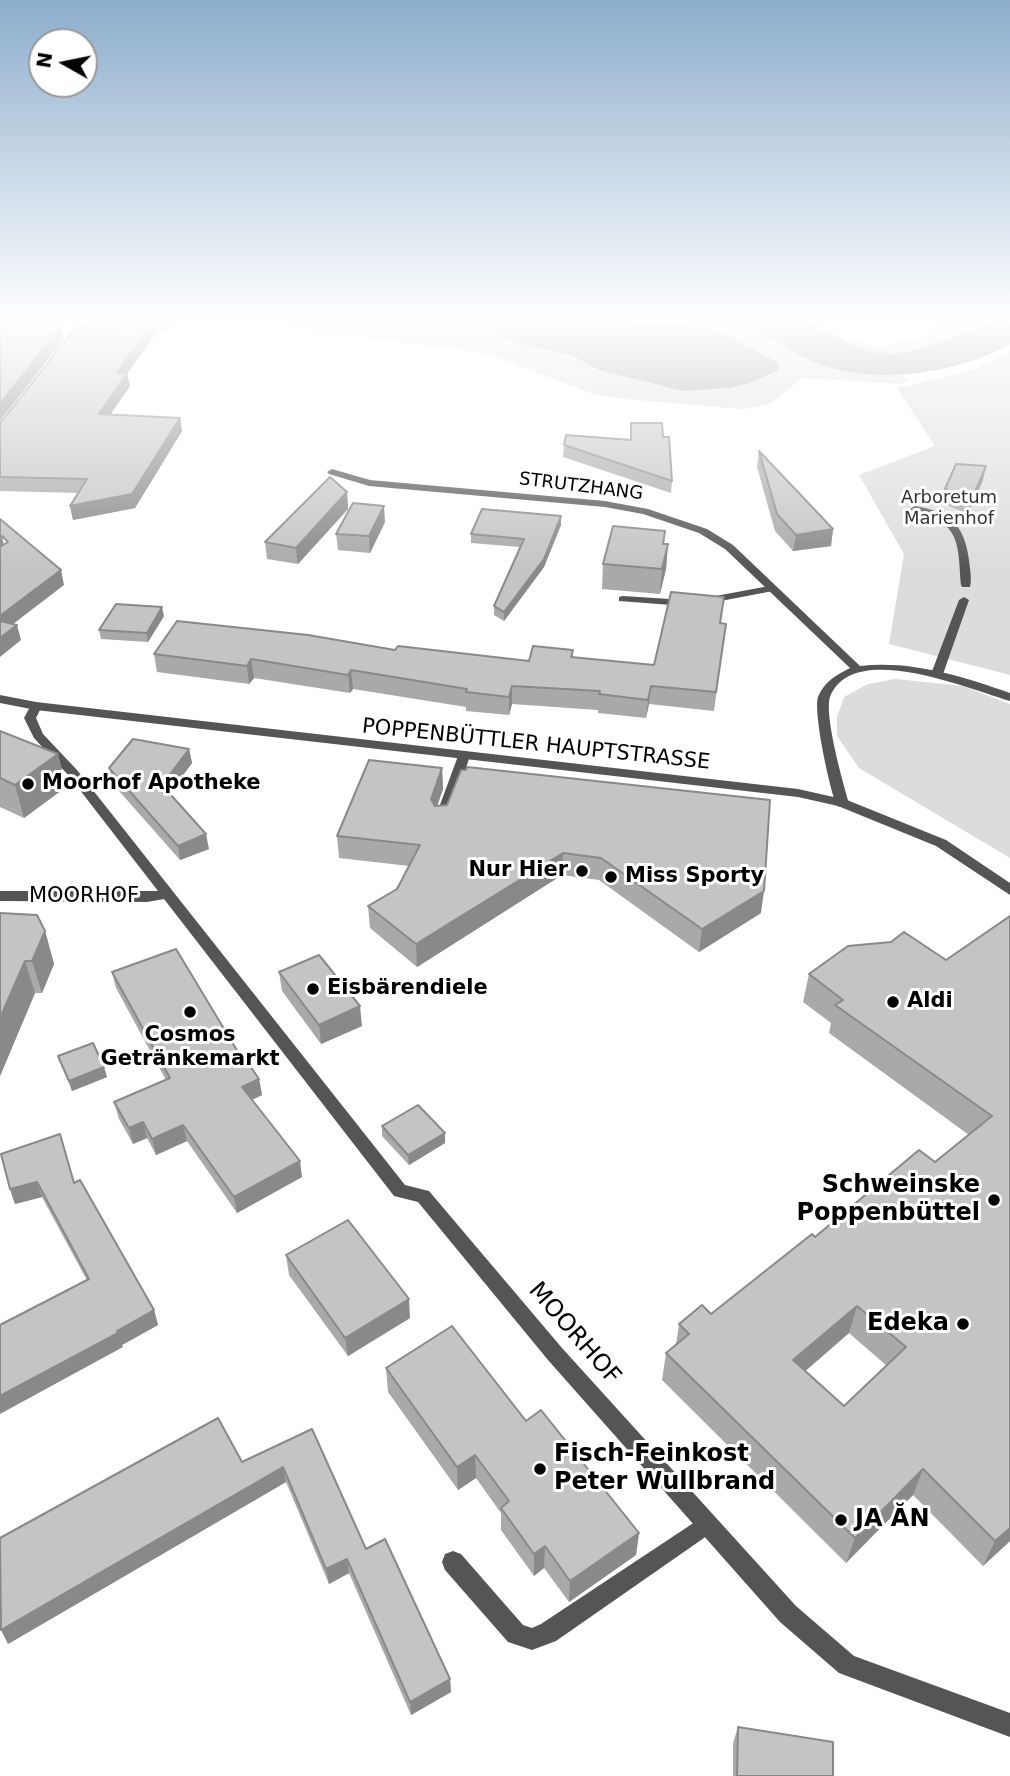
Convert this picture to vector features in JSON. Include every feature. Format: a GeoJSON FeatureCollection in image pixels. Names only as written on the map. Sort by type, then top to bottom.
{"type":"FeatureCollection","features":[{"type":"Feature","properties":{"kind":"street","name":"STRUTZHANG"},"geometry":{"type":"LineString","coordinates":[[332,472],[369,483],[605,504],[645,511],[703,531],[720,542],[856,668]]}},
{"type":"Feature","properties":{"kind":"street"},"geometry":{"type":"LineString","coordinates":[[915,509],[936,514],[956,529],[961,539],[966,585]]}},
{"type":"Feature","properties":{"kind":"street"},"geometry":{"type":"LineString","coordinates":[[623,599],[691,604],[769,589]]}},
{"type":"Feature","properties":{"kind":"street"},"geometry":{"type":"LineString","coordinates":[[937,674],[964,600]]}},
{"type":"Feature","properties":{"kind":"street"},"geometry":{"type":"LineString","coordinates":[[842,803],[823,700],[830,684],[843,673],[856,668],[878,667],[937,674],[974,683],[1010,697]]}},
{"type":"Feature","properties":{"kind":"street","name":"POPPENBÜTTLER HAUPTSTRASSE"},"geometry":{"type":"LineString","coordinates":[[0,699],[36,706],[798,793],[842,803],[941,843],[1010,890]]}},
{"type":"Feature","properties":{"kind":"street","name":"MOORHOF"},"geometry":{"type":"LineString","coordinates":[[36,706],[30,718],[38,735],[73,773],[400,1191],[423,1196],[555,1353],[788,1614],[847,1665],[1010,1725]]}},
{"type":"Feature","properties":{"kind":"street"},"geometry":{"type":"LineString","coordinates":[[441,822],[464,756]]}},
{"type":"Feature","properties":{"kind":"street","name":"MOORHOF"},"geometry":{"type":"LineString","coordinates":[[0,896],[148,897],[168,894]]}},
{"type":"Feature","properties":{"kind":"street"},"geometry":{"type":"LineString","coordinates":[[453,1562],[516,1634],[532,1639],[548,1633],[707,1524]]}},
{"type":"Feature","properties":{"kind":"green space"},"geometry":{"type":"Polygon","coordinates":[[[682,404],[769,404],[742,409],[682,404]]]}},
{"type":"Feature","properties":{"kind":"green space","name":"Arboretum Marienhof"},"geometry":{"type":"Polygon","coordinates":[[[907,404],[1010,404],[1010,675],[889,644],[904,554],[859,475],[935,446],[907,404]]]}},
{"type":"Feature","properties":{"kind":"green space"},"geometry":{"type":"Polygon","coordinates":[[[895,679],[963,686],[1010,704],[1010,858],[859,768],[837,736],[837,717],[844,697],[868,684],[895,679]]]}},
{"type":"Feature","properties":{"kind":"building"},"geometry":{"type":"Polygon","coordinates":[[[15,404],[106,404],[99,414],[180,418],[132,494],[70,506],[87,479],[0,477],[2,421],[15,404]]]}},
{"type":"Feature","properties":{"kind":"building"},"geometry":{"type":"Polygon","coordinates":[[[631,423],[662,423],[663,437],[669,437],[672,481],[564,445],[566,435],[631,440],[631,423]]]}},
{"type":"Feature","properties":{"kind":"building"},"geometry":{"type":"Polygon","coordinates":[[[759,451],[833,529],[796,535],[777,514],[759,451]]]}},
{"type":"Feature","properties":{"kind":"building"},"geometry":{"type":"Polygon","coordinates":[[[956,464],[986,466],[971,501],[945,489],[956,464]]]}},
{"type":"Feature","properties":{"kind":"building"},"geometry":{"type":"Polygon","coordinates":[[[330,477],[347,492],[296,548],[265,542],[330,477]]]}},
{"type":"Feature","properties":{"kind":"building"},"geometry":{"type":"Polygon","coordinates":[[[353,503],[384,506],[369,536],[336,534],[353,503]]]}},
{"type":"Feature","properties":{"kind":"building"},"geometry":{"type":"Polygon","coordinates":[[[482,509],[561,516],[544,559],[504,612],[494,606],[524,539],[471,534],[482,509]]]}},
{"type":"Feature","properties":{"kind":"building"},"geometry":{"type":"Polygon","coordinates":[[[0,519],[61,570],[0,616],[0,547],[8,542],[0,537],[0,519]]]}},
{"type":"Feature","properties":{"kind":"building"},"geometry":{"type":"Polygon","coordinates":[[[613,526],[665,531],[663,544],[668,544],[662,569],[603,564],[613,526]]]}},
{"type":"Feature","properties":{"kind":"building"},"geometry":{"type":"Polygon","coordinates":[[[671,592],[724,597],[720,623],[726,624],[716,692],[651,686],[648,700],[599,694],[600,691],[512,686],[509,697],[466,692],[467,689],[351,670],[348,675],[251,659],[247,666],[154,654],[177,621],[308,635],[395,650],[398,646],[529,661],[533,646],[573,650],[571,657],[654,665],[671,592]]]}},
{"type":"Feature","properties":{"kind":"building"},"geometry":{"type":"Polygon","coordinates":[[[116,604],[162,607],[147,633],[99,630],[116,604]]]}},
{"type":"Feature","properties":{"kind":"building"},"geometry":{"type":"Polygon","coordinates":[[[0,621],[17,625],[0,638],[0,621]]]}},
{"type":"Feature","properties":{"kind":"building"},"geometry":{"type":"Polygon","coordinates":[[[0,731],[58,754],[15,785],[0,778],[0,731]]]}},
{"type":"Feature","properties":{"kind":"building"},"geometry":{"type":"Polygon","coordinates":[[[133,739],[189,749],[162,785],[206,834],[178,846],[109,768],[133,739]]]}},
{"type":"Feature","properties":{"kind":"building"},"geometry":{"type":"Polygon","coordinates":[[[369,760],[442,768],[431,799],[435,806],[447,805],[461,770],[466,770],[467,767],[770,800],[764,891],[702,929],[601,858],[563,853],[416,944],[368,906],[397,889],[420,845],[337,836],[369,760]]]}},
{"type":"Feature","properties":{"kind":"building"},"geometry":{"type":"Polygon","coordinates":[[[0,913],[37,915],[45,931],[32,961],[25,961],[0,1018],[0,913]]]}},
{"type":"Feature","properties":{"kind":"building"},"geometry":{"type":"Polygon","coordinates":[[[1010,916],[1010,1528],[995,1541],[923,1469],[855,1538],[666,1353],[689,1334],[679,1324],[702,1305],[711,1314],[812,1234],[815,1237],[919,1150],[935,1162],[992,1116],[835,1005],[843,1000],[809,974],[848,946],[891,942],[904,932],[946,960],[1010,916]],[[857,1306],[793,1360],[844,1406],[906,1347],[857,1306]]]}},
{"type":"Feature","properties":{"kind":"building"},"geometry":{"type":"Polygon","coordinates":[[[176,949],[238,1052],[240,1051],[259,1079],[242,1087],[300,1161],[234,1197],[183,1125],[152,1139],[143,1122],[129,1128],[114,1102],[170,1078],[112,972],[176,949]]]}},
{"type":"Feature","properties":{"kind":"building"},"geometry":{"type":"Polygon","coordinates":[[[319,955],[360,1006],[319,1025],[279,972],[319,955]]]}},
{"type":"Feature","properties":{"kind":"building"},"geometry":{"type":"Polygon","coordinates":[[[93,1043],[104,1067],[69,1081],[58,1056],[93,1043]]]}},
{"type":"Feature","properties":{"kind":"building"},"geometry":{"type":"Polygon","coordinates":[[[418,1105],[445,1133],[408,1155],[382,1126],[418,1105]]]}},
{"type":"Feature","properties":{"kind":"building"},"geometry":{"type":"Polygon","coordinates":[[[60,1134],[74,1183],[80,1180],[154,1310],[117,1331],[118,1333],[0,1396],[0,1325],[89,1279],[37,1182],[10,1189],[1,1154],[60,1134]]]}},
{"type":"Feature","properties":{"kind":"building"},"geometry":{"type":"Polygon","coordinates":[[[348,1220],[409,1299],[345,1338],[286,1255],[348,1220]]]}},
{"type":"Feature","properties":{"kind":"building"},"geometry":{"type":"Polygon","coordinates":[[[452,1326],[526,1421],[541,1410],[639,1533],[570,1581],[545,1546],[534,1554],[501,1508],[509,1501],[475,1455],[457,1467],[386,1368],[452,1326]]]}},
{"type":"Feature","properties":{"kind":"building"},"geometry":{"type":"Polygon","coordinates":[[[218,1418],[242,1462],[312,1429],[366,1549],[385,1539],[450,1679],[410,1702],[347,1559],[326,1569],[283,1467],[1,1630],[0,1538],[218,1418]]]}},
{"type":"Feature","properties":{"kind":"building"},"geometry":{"type":"Polygon","coordinates":[[[738,1727],[833,1742],[833,1776],[737,1776],[738,1727]]]}},
{"type":"Feature","properties":{"kind":"place","name":"Moorhof Apotheke"},"geometry":{"type":"Point","coordinates":[28,784]}},
{"type":"Feature","properties":{"kind":"place","name":"Nur Hier"},"geometry":{"type":"Point","coordinates":[582,871]}},
{"type":"Feature","properties":{"kind":"place","name":"Miss Sporty"},"geometry":{"type":"Point","coordinates":[611,877]}},
{"type":"Feature","properties":{"kind":"place","name":"Eisbärendiele"},"geometry":{"type":"Point","coordinates":[313,989]}},
{"type":"Feature","properties":{"kind":"place","name":"Aldi"},"geometry":{"type":"Point","coordinates":[893,1002]}},
{"type":"Feature","properties":{"kind":"place","name":"Cosmos Getränkemarkt"},"geometry":{"type":"Point","coordinates":[190,1012]}},
{"type":"Feature","properties":{"kind":"place","name":"Schweinske Poppenbüttel"},"geometry":{"type":"Point","coordinates":[994,1200]}},
{"type":"Feature","properties":{"kind":"place","name":"Edeka"},"geometry":{"type":"Point","coordinates":[963,1324]}},
{"type":"Feature","properties":{"kind":"place","name":"Fisch-Feinkost Peter Wullbrand"},"geometry":{"type":"Point","coordinates":[540,1469]}},
{"type":"Feature","properties":{"kind":"place","name":"JA ĂN"},"geometry":{"type":"Point","coordinates":[841,1520]}}]}
